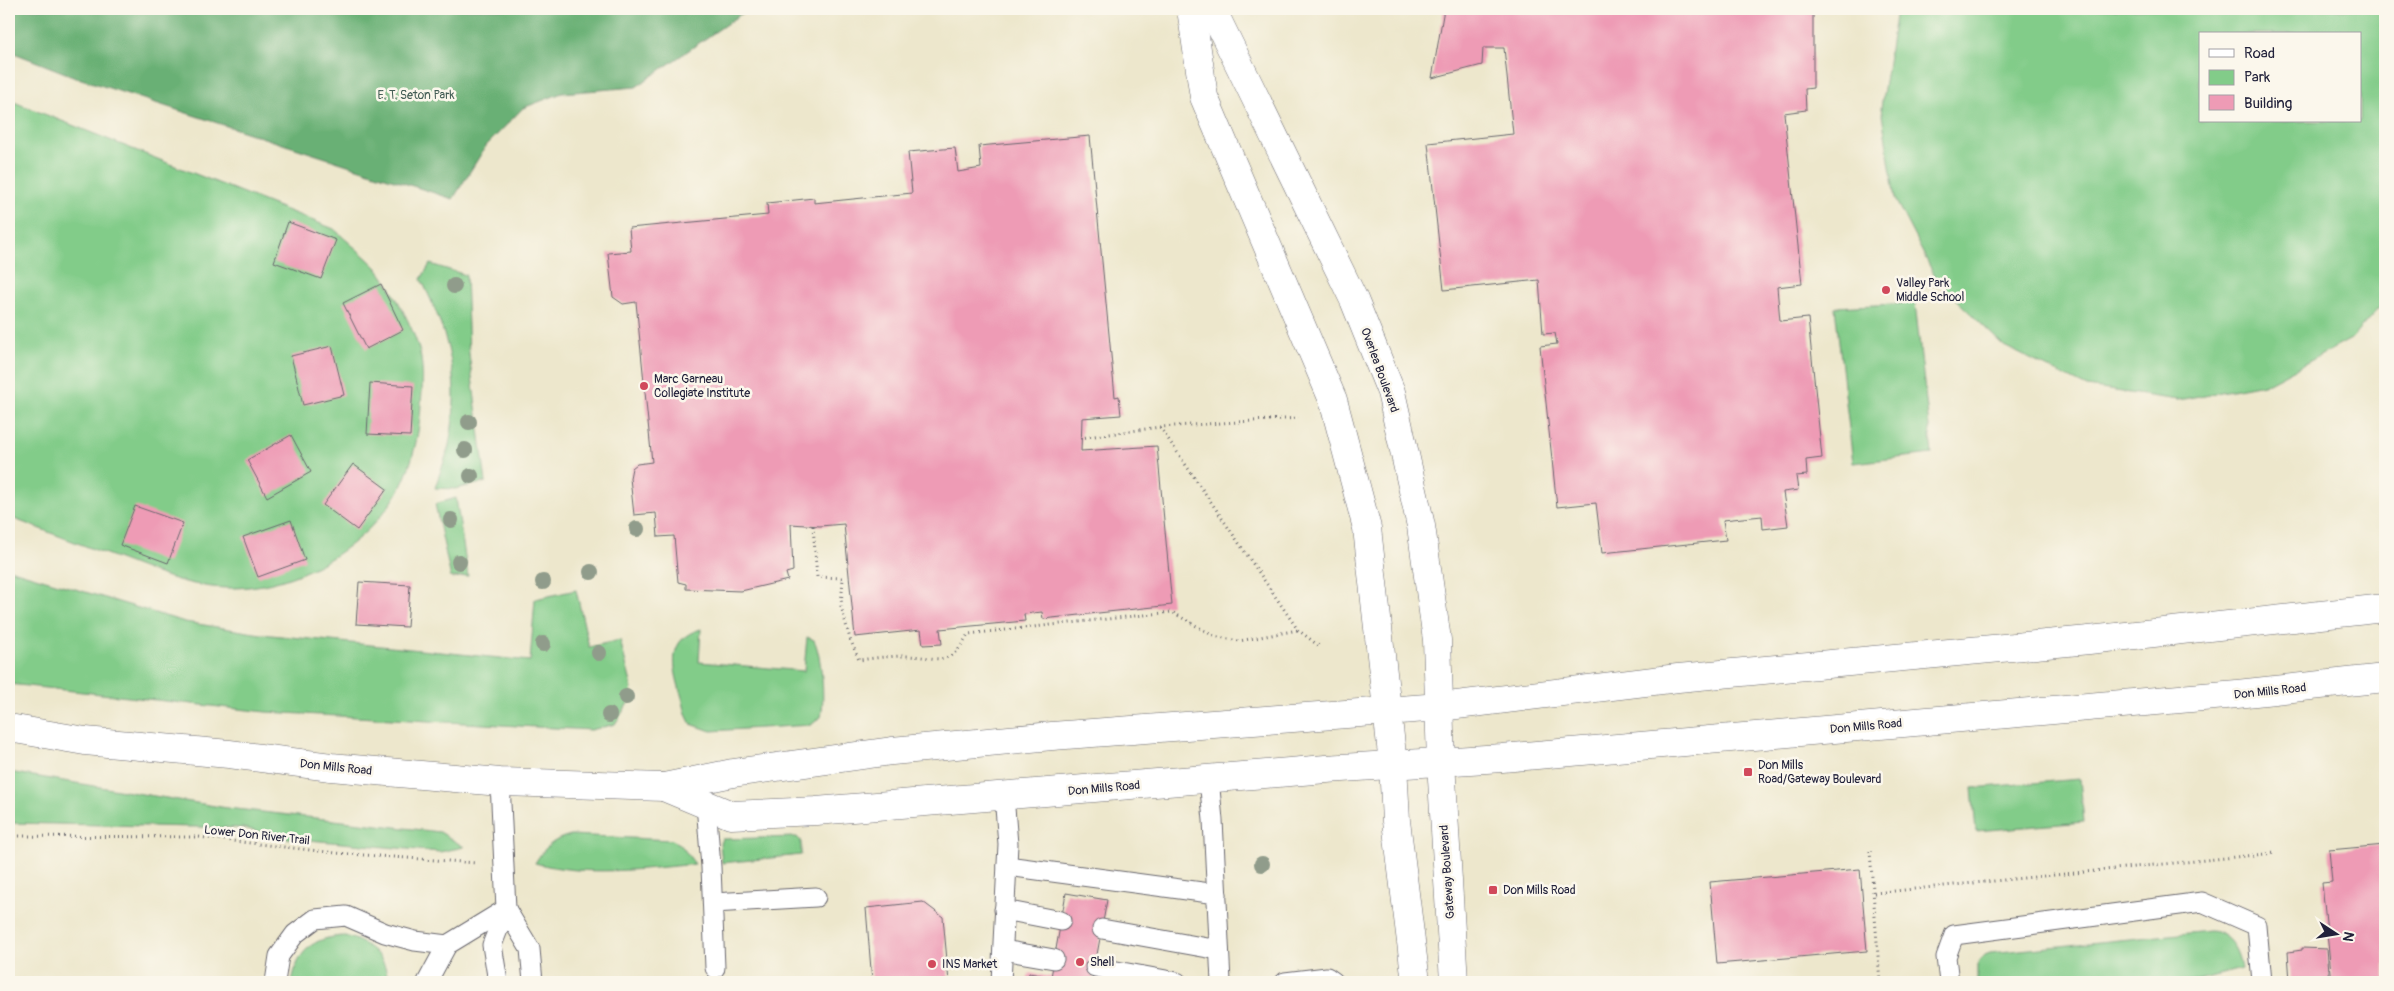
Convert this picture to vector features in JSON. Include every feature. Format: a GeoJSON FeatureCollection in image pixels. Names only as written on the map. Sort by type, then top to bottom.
{"type":"FeatureCollection","features":[{"type":"Feature","properties":{"kind":"main road"},"geometry":{"type":"LineString","coordinates":[[1191,9],[1204,97],[1333,400],[1367,528],[1388,712],[1396,821],[1416,982]]}},
{"type":"Feature","properties":{"kind":"main road","name":"Overlea Boulevard"},"geometry":{"type":"LineString","coordinates":[[1212,9],[1354,300],[1391,392],[1420,526],[1437,640],[1441,762]]}},
{"type":"Feature","properties":{"kind":"main road","name":"Don Mills Road"},"geometry":{"type":"LineString","coordinates":[[9,728],[85,741],[228,754],[332,767],[500,782],[664,787],[732,773],[892,751],[1052,736],[1388,712],[1678,678],[2079,641],[2385,608]]}},
{"type":"Feature","properties":{"kind":"main road","name":"Don Mills Road"},"geometry":{"type":"LineString","coordinates":[[664,787],[731,815],[816,811],[1393,764],[1441,762],[2237,694],[2385,678]]}},
{"type":"Feature","properties":{"kind":"main road","name":"Gateway Boulevard"},"geometry":{"type":"LineString","coordinates":[[1441,762],[1454,982]]}},
{"type":"Feature","properties":{"kind":"lane"},"geometry":{"type":"LineString","coordinates":[[1209,779],[1213,820],[1221,982]]}},
{"type":"Feature","properties":{"kind":"lane"},"geometry":{"type":"LineString","coordinates":[[498,982],[492,945],[506,909],[500,782]]}},
{"type":"Feature","properties":{"kind":"lane"},"geometry":{"type":"LineString","coordinates":[[1001,982],[1008,844],[1004,796]]}},
{"type":"Feature","properties":{"kind":"lane"},"geometry":{"type":"LineString","coordinates":[[706,804],[713,902],[715,968]]}},
{"type":"Feature","properties":{"kind":"lane"},"geometry":{"type":"LineString","coordinates":[[1007,866],[1217,894]]}},
{"type":"Feature","properties":{"kind":"lane"},"geometry":{"type":"LineString","coordinates":[[713,902],[816,897]]}},
{"type":"Feature","properties":{"kind":"lane"},"geometry":{"type":"LineString","coordinates":[[1949,982],[1946,957],[1954,935],[2202,902],[2257,926],[2262,982]]}},
{"type":"Feature","properties":{"kind":"lane"},"geometry":{"type":"LineString","coordinates":[[427,982],[447,945],[506,909]]}},
{"type":"Feature","properties":{"kind":"lane"},"geometry":{"type":"LineString","coordinates":[[506,909],[530,949],[533,982]]}},
{"type":"Feature","properties":{"kind":"lane"},"geometry":{"type":"LineString","coordinates":[[1004,910],[1061,921]]}},
{"type":"Feature","properties":{"kind":"lane"},"geometry":{"type":"LineString","coordinates":[[275,982],[279,956],[295,934],[315,919],[346,916],[384,932],[415,941],[447,945]]}},
{"type":"Feature","properties":{"kind":"lane"},"geometry":{"type":"LineString","coordinates":[[1102,929],[1219,950]]}},
{"type":"Feature","properties":{"kind":"lane"},"geometry":{"type":"LineString","coordinates":[[1002,950],[1054,959]]}},
{"type":"Feature","properties":{"kind":"lane"},"geometry":{"type":"LineString","coordinates":[[1095,967],[1177,982]]}},
{"type":"Feature","properties":{"kind":"lane"},"geometry":{"type":"LineString","coordinates":[[1285,982],[1326,977],[1334,982]]}},
{"type":"Feature","properties":{"kind":"path"},"geometry":{"type":"LineString","coordinates":[[1080,438],[1160,427],[1299,418]]}},
{"type":"Feature","properties":{"kind":"path"},"geometry":{"type":"LineString","coordinates":[[1160,427],[1298,630],[1319,646]]}},
{"type":"Feature","properties":{"kind":"path"},"geometry":{"type":"LineString","coordinates":[[813,526],[817,577],[843,578],[841,606],[850,639],[859,660],[907,656],[938,660],[959,650],[968,634],[1172,612],[1214,636],[1239,641],[1298,630]]}},
{"type":"Feature","properties":{"kind":"path","name":"Lower Don River Trail"},"geometry":{"type":"LineString","coordinates":[[9,836],[198,837],[336,853],[503,865]]}},
{"type":"Feature","properties":{"kind":"path"},"geometry":{"type":"LineString","coordinates":[[1870,851],[1880,982]]}},
{"type":"Feature","properties":{"kind":"path"},"geometry":{"type":"LineString","coordinates":[[1874,893],[2275,853]]}},
{"type":"Feature","properties":{"kind":"path"},"geometry":{"type":"LineString","coordinates":[[2222,982],[2241,977]]}},
{"type":"Feature","properties":{"kind":"green space","name":"E. T. Seton Park"},"geometry":{"type":"Polygon","coordinates":[[[9,9],[748,9],[636,87],[562,93],[523,108],[486,146],[453,199],[78,78],[9,51],[9,9]]]}},
{"type":"Feature","properties":{"kind":"green space"},"geometry":{"type":"Polygon","coordinates":[[[1899,9],[2385,9],[2385,301],[2351,339],[2269,383],[2178,400],[2087,387],[2004,346],[1938,282],[1895,199],[1881,108],[1895,16],[1899,9]]]}},
{"type":"Feature","properties":{"kind":"green space"},"geometry":{"type":"Polygon","coordinates":[[[9,100],[334,229],[376,267],[405,314],[419,350],[422,380],[419,428],[409,469],[398,493],[377,521],[342,551],[322,564],[301,574],[279,581],[257,586],[218,588],[188,583],[158,574],[9,517],[9,100]]]}},
{"type":"Feature","properties":{"kind":"green space"},"geometry":{"type":"Polygon","coordinates":[[[430,264],[466,275],[469,354],[486,482],[455,489],[435,488],[449,445],[454,400],[453,379],[446,339],[421,279],[430,264]]]}},
{"type":"Feature","properties":{"kind":"green space"},"geometry":{"type":"Polygon","coordinates":[[[1915,303],[1932,454],[1853,463],[1835,307],[1915,303]]]}},
{"type":"Feature","properties":{"kind":"green space"},"geometry":{"type":"Polygon","coordinates":[[[456,498],[468,576],[451,578],[435,504],[456,498]]]}},
{"type":"Feature","properties":{"kind":"green space"},"geometry":{"type":"Polygon","coordinates":[[[9,569],[185,622],[261,634],[530,661],[535,599],[576,590],[589,647],[620,640],[631,683],[632,697],[615,724],[591,730],[266,712],[9,684],[9,569]]]}},
{"type":"Feature","properties":{"kind":"green space"},"geometry":{"type":"Polygon","coordinates":[[[701,629],[699,662],[804,671],[807,637],[814,640],[822,678],[823,700],[821,717],[811,725],[711,731],[691,724],[678,684],[675,655],[677,647],[682,640],[701,629]]]}},
{"type":"Feature","properties":{"kind":"green space"},"geometry":{"type":"Polygon","coordinates":[[[9,772],[227,808],[440,832],[464,847],[440,852],[287,838],[243,828],[9,823],[9,772]]]}},
{"type":"Feature","properties":{"kind":"green space"},"geometry":{"type":"Polygon","coordinates":[[[2080,779],[2084,822],[1976,831],[1972,788],[2080,779]]]}},
{"type":"Feature","properties":{"kind":"green space"},"geometry":{"type":"Polygon","coordinates":[[[571,835],[672,840],[680,844],[695,864],[635,870],[595,871],[574,870],[535,863],[550,845],[559,839],[571,835]]]}},
{"type":"Feature","properties":{"kind":"green space"},"geometry":{"type":"Polygon","coordinates":[[[797,837],[801,841],[801,855],[722,863],[720,843],[722,839],[797,837]]]}},
{"type":"Feature","properties":{"kind":"green space"},"geometry":{"type":"Polygon","coordinates":[[[2209,931],[2222,935],[2232,944],[2238,956],[2241,969],[2191,982],[1977,982],[1977,964],[1985,955],[1990,953],[2209,931]]]}},
{"type":"Feature","properties":{"kind":"green space"},"geometry":{"type":"Polygon","coordinates":[[[345,936],[361,942],[375,952],[384,965],[387,973],[387,982],[292,982],[298,961],[309,947],[324,939],[345,936]]]}},
{"type":"Feature","properties":{"kind":"building"},"geometry":{"type":"Polygon","coordinates":[[[1444,9],[1813,9],[1813,88],[1805,89],[1806,110],[1784,113],[1802,284],[1777,287],[1780,321],[1808,318],[1822,458],[1806,460],[1807,475],[1796,476],[1798,490],[1783,492],[1788,526],[1763,529],[1762,516],[1723,520],[1726,540],[1602,553],[1596,503],[1557,507],[1540,346],[1557,344],[1555,333],[1543,334],[1539,280],[1444,290],[1428,143],[1513,134],[1504,48],[1483,48],[1482,65],[1432,78],[1444,9]]]}},
{"type":"Feature","properties":{"kind":"building"},"geometry":{"type":"Polygon","coordinates":[[[1090,136],[1115,397],[1119,396],[1121,415],[1082,418],[1081,451],[1157,446],[1172,605],[1043,619],[1042,612],[1024,614],[1025,621],[940,629],[942,644],[923,645],[921,630],[855,637],[844,524],[820,526],[791,524],[793,571],[786,573],[788,580],[741,591],[686,589],[686,584],[678,582],[674,536],[658,537],[656,513],[634,515],[630,478],[632,468],[637,464],[652,462],[636,302],[623,304],[613,297],[608,253],[631,251],[629,228],[768,215],[767,203],[814,198],[814,203],[912,193],[908,152],[955,148],[958,172],[981,168],[979,146],[1090,136]]]}},
{"type":"Feature","properties":{"kind":"building"},"geometry":{"type":"Polygon","coordinates":[[[288,222],[336,240],[321,279],[274,262],[288,222]]]}},
{"type":"Feature","properties":{"kind":"building"},"geometry":{"type":"Polygon","coordinates":[[[381,284],[403,330],[366,349],[343,303],[381,284]]]}},
{"type":"Feature","properties":{"kind":"building"},"geometry":{"type":"Polygon","coordinates":[[[332,346],[344,395],[303,405],[291,356],[332,346]]]}},
{"type":"Feature","properties":{"kind":"building"},"geometry":{"type":"Polygon","coordinates":[[[370,383],[413,386],[410,436],[367,434],[370,383]]]}},
{"type":"Feature","properties":{"kind":"building"},"geometry":{"type":"Polygon","coordinates":[[[291,435],[311,472],[267,497],[247,460],[291,435]]]}},
{"type":"Feature","properties":{"kind":"building"},"geometry":{"type":"Polygon","coordinates":[[[353,464],[387,489],[357,530],[323,505],[353,464]]]}},
{"type":"Feature","properties":{"kind":"building"},"geometry":{"type":"Polygon","coordinates":[[[135,506],[183,523],[168,563],[120,545],[135,506]]]}},
{"type":"Feature","properties":{"kind":"building"},"geometry":{"type":"Polygon","coordinates":[[[291,520],[305,560],[258,577],[243,537],[291,520]]]}},
{"type":"Feature","properties":{"kind":"building"},"geometry":{"type":"Polygon","coordinates":[[[359,582],[410,585],[407,627],[356,624],[359,582]]]}},
{"type":"Feature","properties":{"kind":"building"},"geometry":{"type":"Polygon","coordinates":[[[2385,845],[2385,982],[2332,982],[2322,883],[2332,882],[2329,850],[2385,845]]]}},
{"type":"Feature","properties":{"kind":"building"},"geometry":{"type":"Polygon","coordinates":[[[1860,869],[1867,951],[1717,964],[1710,882],[1860,869]]]}},
{"type":"Feature","properties":{"kind":"building"},"geometry":{"type":"Polygon","coordinates":[[[1066,893],[1107,900],[1092,982],[1027,982],[1029,973],[1051,977],[1066,893]]]}},
{"type":"Feature","properties":{"kind":"building"},"geometry":{"type":"Polygon","coordinates":[[[923,902],[943,917],[949,982],[872,982],[866,908],[923,902]]]}},
{"type":"Feature","properties":{"kind":"building"},"geometry":{"type":"Polygon","coordinates":[[[2302,948],[2327,949],[2330,982],[2290,982],[2288,952],[2302,950],[2302,948]]]}},
{"type":"Feature","properties":{"kind":"place","name":"Valley Park Middle School"},"geometry":{"type":"Point","coordinates":[1886,290]}},
{"type":"Feature","properties":{"kind":"place","name":"Marc Garneau Collegiate Institute"},"geometry":{"type":"Point","coordinates":[644,386]}},
{"type":"Feature","properties":{"kind":"place","name":"Don Mills Road/Gateway Boulevard"},"geometry":{"type":"Point","coordinates":[1748,772]}},
{"type":"Feature","properties":{"kind":"place","name":"Don Mills Road"},"geometry":{"type":"Point","coordinates":[1493,890]}},
{"type":"Feature","properties":{"kind":"place","name":"Shell"},"geometry":{"type":"Point","coordinates":[1080,962]}},
{"type":"Feature","properties":{"kind":"place","name":"INS Market"},"geometry":{"type":"Point","coordinates":[932,964]}}]}
